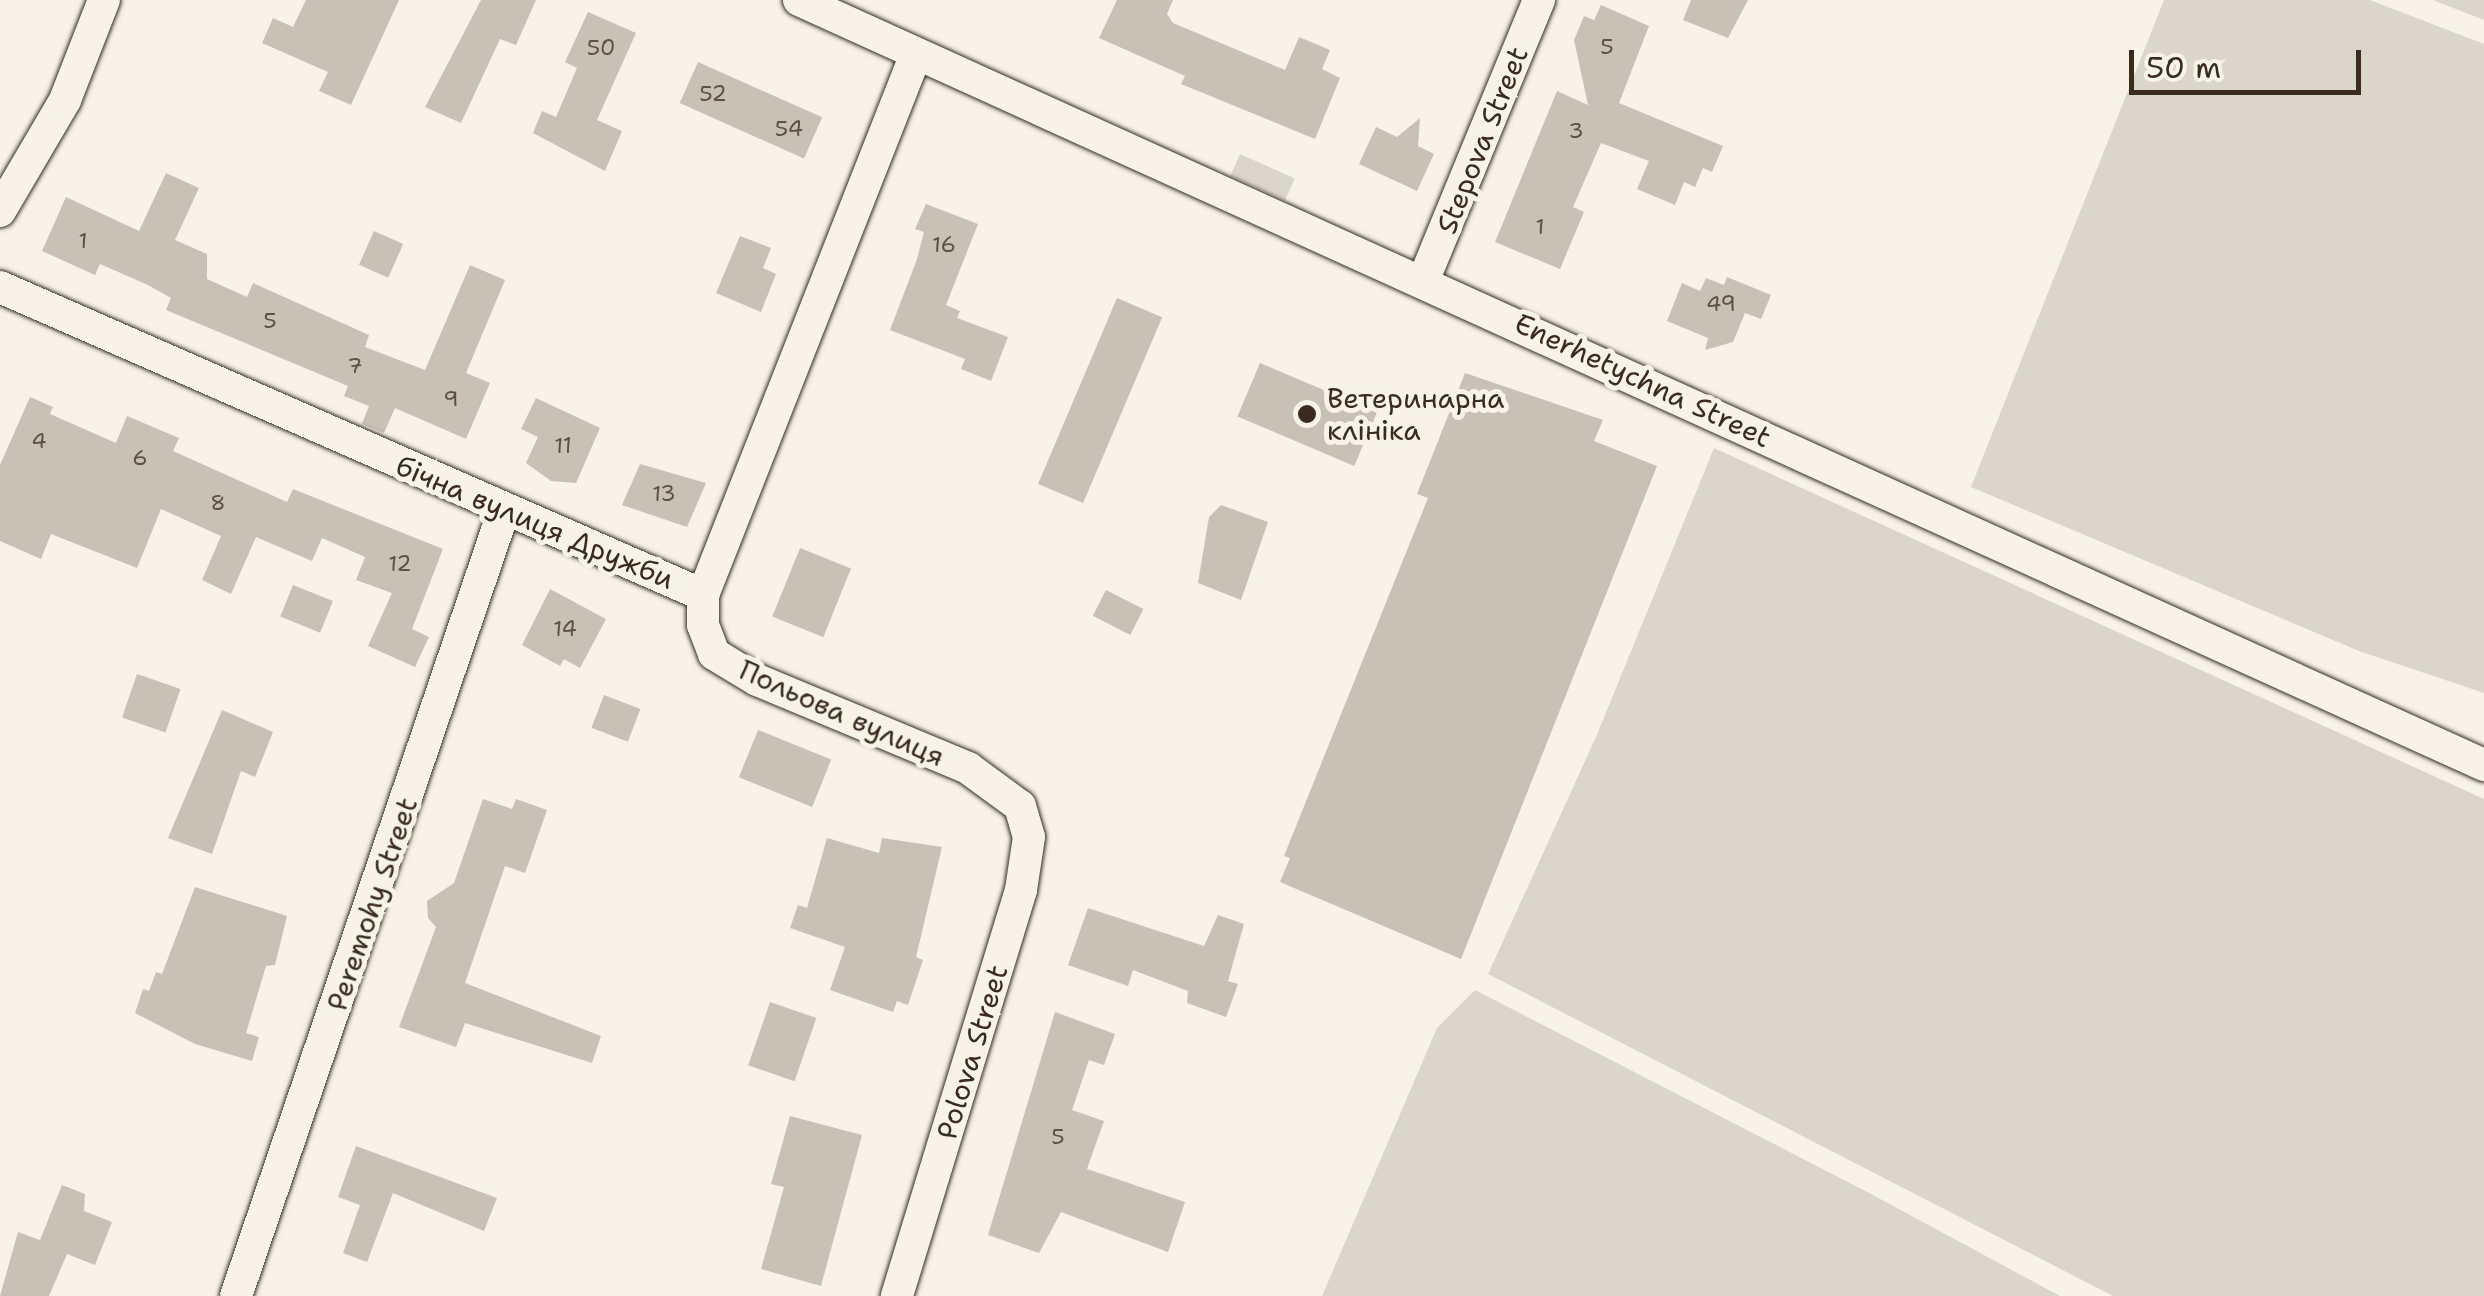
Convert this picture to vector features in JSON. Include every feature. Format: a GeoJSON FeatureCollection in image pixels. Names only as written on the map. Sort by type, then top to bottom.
{"type":"FeatureCollection","features":[{"type":"Feature","properties":{"kind":"street"},"geometry":{"type":"LineString","coordinates":[[0,211],[65,100],[104,0]]}},
{"type":"Feature","properties":{"kind":"street","name":"Enerhetychna Street"},"geometry":{"type":"LineString","coordinates":[[799,0],[1424,279],[2484,766]]}},
{"type":"Feature","properties":{"kind":"street","name":"Stepova Street"},"geometry":{"type":"LineString","coordinates":[[1424,279],[1539,0]]}},
{"type":"Feature","properties":{"kind":"street","name":"бічна вулиця Дружби"},"geometry":{"type":"LineString","coordinates":[[0,287],[703,595],[916,54]]}},
{"type":"Feature","properties":{"kind":"street","name":"Peremohy Street"},"geometry":{"type":"LineString","coordinates":[[236,1296],[504,510]]}},
{"type":"Feature","properties":{"kind":"street","name":"Польова вулиця"},"geometry":{"type":"LineString","coordinates":[[703,595],[703,625],[714,654],[758,680],[968,768],[1020,806],[1029,837],[1021,890],[897,1296]]}},
{"type":"Feature","properties":{"kind":"shaded area"},"geometry":{"type":"Polygon","coordinates":[[[2164,0],[2370,0],[2484,44],[2484,693],[2359,651],[1971,487],[2164,0]]]}},
{"type":"Feature","properties":{"kind":"shaded area"},"geometry":{"type":"Polygon","coordinates":[[[2433,0],[2484,0],[2484,20],[2433,0]]]}},
{"type":"Feature","properties":{"kind":"shaded area"},"geometry":{"type":"Polygon","coordinates":[[[1240,154],[1295,178],[1285,200],[1230,176],[1240,154]]]}},
{"type":"Feature","properties":{"kind":"shaded area"},"geometry":{"type":"Polygon","coordinates":[[[1714,448],[2484,799],[2484,1296],[2113,1296],[1488,974],[1596,737],[1714,448]]]}},
{"type":"Feature","properties":{"kind":"shaded area"},"geometry":{"type":"Polygon","coordinates":[[[1475,990],[2060,1296],[1322,1296],[1437,1028],[1475,990]]]}},
{"type":"Feature","properties":{"kind":"building"},"geometry":{"type":"Polygon","coordinates":[[[306,0],[399,0],[351,105],[319,91],[328,72],[262,43],[273,18],[293,27],[306,0]]]}},
{"type":"Feature","properties":{"kind":"building"},"geometry":{"type":"Polygon","coordinates":[[[481,0],[536,0],[516,45],[500,39],[461,123],[425,107],[481,0]]]}},
{"type":"Feature","properties":{"kind":"building"},"geometry":{"type":"Polygon","coordinates":[[[1117,0],[1173,0],[1167,14],[1173,23],[1285,70],[1299,37],[1330,50],[1322,69],[1340,78],[1315,139],[1181,84],[1185,76],[1099,38],[1117,0]]]}},
{"type":"Feature","properties":{"kind":"building"},"geometry":{"type":"Polygon","coordinates":[[[1691,0],[1748,0],[1728,38],[1683,20],[1691,0]]]}},
{"type":"Feature","properties":{"kind":"building"},"geometry":{"type":"Polygon","coordinates":[[[1601,5],[1649,26],[1619,103],[1723,146],[1712,172],[1703,168],[1695,187],[1684,182],[1675,205],[1637,189],[1649,161],[1601,143],[1573,207],[1584,212],[1560,269],[1495,242],[1557,91],[1588,105],[1574,40],[1584,16],[1594,20],[1601,5]]]}},
{"type":"Feature","properties":{"kind":"building"},"geometry":{"type":"Polygon","coordinates":[[[588,12],[636,33],[597,120],[622,131],[605,171],[533,133],[542,111],[556,117],[577,68],[565,62],[588,12]]]}},
{"type":"Feature","properties":{"kind":"building"},"geometry":{"type":"Polygon","coordinates":[[[698,62],[822,117],[804,158],[680,103],[698,62]]]}},
{"type":"Feature","properties":{"kind":"building"},"geometry":{"type":"Polygon","coordinates":[[[1420,118],[1418,146],[1434,154],[1417,191],[1359,164],[1376,127],[1397,137],[1420,118]]]}},
{"type":"Feature","properties":{"kind":"building"},"geometry":{"type":"Polygon","coordinates":[[[166,173],[199,188],[175,240],[207,254],[207,279],[247,297],[253,283],[369,335],[365,347],[425,370],[470,265],[505,280],[466,373],[490,383],[466,439],[395,408],[384,433],[362,424],[369,406],[344,396],[348,386],[166,310],[171,298],[148,285],[100,264],[95,275],[42,251],[66,197],[139,231],[166,173]]]}},
{"type":"Feature","properties":{"kind":"building"},"geometry":{"type":"Polygon","coordinates":[[[926,204],[978,224],[946,305],[960,311],[957,318],[1008,337],[991,381],[961,369],[965,359],[890,330],[917,259],[924,232],[915,229],[926,204]]]}},
{"type":"Feature","properties":{"kind":"building"},"geometry":{"type":"Polygon","coordinates":[[[374,231],[403,244],[388,278],[359,265],[374,231]]]}},
{"type":"Feature","properties":{"kind":"building"},"geometry":{"type":"Polygon","coordinates":[[[740,236],[771,248],[763,268],[776,274],[761,312],[716,293],[740,236]]]}},
{"type":"Feature","properties":{"kind":"building"},"geometry":{"type":"Polygon","coordinates":[[[1727,277],[1771,295],[1761,319],[1745,313],[1733,342],[1705,350],[1708,338],[1667,321],[1682,283],[1700,291],[1706,278],[1724,285],[1727,277]]]}},
{"type":"Feature","properties":{"kind":"building"},"geometry":{"type":"Polygon","coordinates":[[[1117,298],[1162,317],[1083,503],[1038,484],[1117,298]]]}},
{"type":"Feature","properties":{"kind":"building","name":"Ветеринарна клініка"},"geometry":{"type":"Polygon","coordinates":[[[1260,363],[1377,413],[1354,466],[1237,416],[1260,363]]]}},
{"type":"Feature","properties":{"kind":"building"},"geometry":{"type":"Polygon","coordinates":[[[1465,373],[1603,420],[1594,441],[1657,466],[1461,959],[1280,882],[1290,858],[1284,856],[1428,498],[1417,494],[1465,373]]]}},
{"type":"Feature","properties":{"kind":"building"},"geometry":{"type":"Polygon","coordinates":[[[30,397],[53,407],[50,414],[116,443],[127,416],[179,438],[173,451],[287,502],[293,489],[443,549],[412,629],[429,637],[415,667],[368,646],[392,593],[356,580],[365,557],[322,538],[312,561],[256,537],[231,594],[202,580],[221,536],[161,509],[137,568],[51,534],[41,559],[0,541],[0,465],[30,397]]]}},
{"type":"Feature","properties":{"kind":"building"},"geometry":{"type":"Polygon","coordinates":[[[536,398],[600,428],[576,483],[551,481],[526,463],[538,437],[521,429],[536,398]]]}},
{"type":"Feature","properties":{"kind":"building"},"geometry":{"type":"Polygon","coordinates":[[[640,464],[706,483],[687,527],[622,505],[640,464]]]}},
{"type":"Feature","properties":{"kind":"building"},"geometry":{"type":"Polygon","coordinates":[[[1221,505],[1268,522],[1241,600],[1198,583],[1209,517],[1221,505]]]}},
{"type":"Feature","properties":{"kind":"building"},"geometry":{"type":"Polygon","coordinates":[[[800,548],[851,569],[823,637],[772,617],[800,548]]]}},
{"type":"Feature","properties":{"kind":"building"},"geometry":{"type":"Polygon","coordinates":[[[293,585],[333,601],[320,633],[280,617],[293,585]]]}},
{"type":"Feature","properties":{"kind":"building"},"geometry":{"type":"Polygon","coordinates":[[[550,589],[606,619],[580,668],[564,659],[560,666],[522,645],[550,589]]]}},
{"type":"Feature","properties":{"kind":"building"},"geometry":{"type":"Polygon","coordinates":[[[1106,590],[1143,609],[1130,635],[1093,616],[1106,590]]]}},
{"type":"Feature","properties":{"kind":"building"},"geometry":{"type":"Polygon","coordinates":[[[137,674],[180,689],[166,732],[122,717],[137,674]]]}},
{"type":"Feature","properties":{"kind":"building"},"geometry":{"type":"Polygon","coordinates":[[[604,695],[640,709],[628,742],[591,728],[604,695]]]}},
{"type":"Feature","properties":{"kind":"building"},"geometry":{"type":"Polygon","coordinates":[[[222,710],[273,732],[255,777],[241,771],[212,854],[168,838],[222,710]]]}},
{"type":"Feature","properties":{"kind":"building"},"geometry":{"type":"Polygon","coordinates":[[[758,730],[831,760],[812,807],[739,777],[758,730]]]}},
{"type":"Feature","properties":{"kind":"building"},"geometry":{"type":"Polygon","coordinates":[[[483,799],[512,809],[516,799],[547,810],[525,873],[505,866],[465,983],[601,1036],[592,1063],[465,1023],[456,1047],[399,1027],[436,927],[428,918],[427,901],[454,883],[483,799]]]}},
{"type":"Feature","properties":{"kind":"building"},"geometry":{"type":"Polygon","coordinates":[[[827,838],[879,853],[882,838],[942,847],[916,957],[923,960],[908,1005],[897,1001],[893,1012],[830,990],[845,947],[790,928],[798,905],[807,908],[827,838]]]}},
{"type":"Feature","properties":{"kind":"building"},"geometry":{"type":"Polygon","coordinates":[[[195,887],[287,916],[275,965],[266,966],[246,1033],[259,1037],[252,1061],[195,1044],[135,1013],[143,989],[149,991],[156,972],[162,974],[195,887]]]}},
{"type":"Feature","properties":{"kind":"building"},"geometry":{"type":"Polygon","coordinates":[[[1088,908],[1204,946],[1218,915],[1244,924],[1228,981],[1238,984],[1226,1017],[1187,1003],[1188,991],[1133,970],[1128,986],[1068,965],[1088,908]]]}},
{"type":"Feature","properties":{"kind":"building"},"geometry":{"type":"Polygon","coordinates":[[[770,1002],[816,1018],[795,1081],[748,1065],[770,1002]]]}},
{"type":"Feature","properties":{"kind":"building"},"geometry":{"type":"Polygon","coordinates":[[[1055,1012],[1115,1034],[1104,1065],[1089,1060],[1072,1110],[1104,1121],[1087,1169],[1185,1202],[1168,1252],[1061,1212],[1039,1253],[988,1235],[1055,1012]]]}},
{"type":"Feature","properties":{"kind":"building"},"geometry":{"type":"Polygon","coordinates":[[[790,1116],[862,1135],[821,1286],[761,1269],[784,1187],[771,1184],[790,1116]]]}},
{"type":"Feature","properties":{"kind":"building"},"geometry":{"type":"Polygon","coordinates":[[[356,1146],[497,1198],[484,1231],[393,1193],[367,1262],[343,1253],[360,1205],[338,1197],[356,1146]]]}},
{"type":"Feature","properties":{"kind":"building"},"geometry":{"type":"Polygon","coordinates":[[[62,1185],[85,1194],[84,1211],[112,1222],[95,1265],[67,1254],[49,1296],[0,1296],[18,1232],[40,1240],[62,1185]]]}},
{"type":"Feature","properties":{"kind":"place","name":"Ветеринарна клініка"},"geometry":{"type":"Point","coordinates":[1307,414]}}]}
